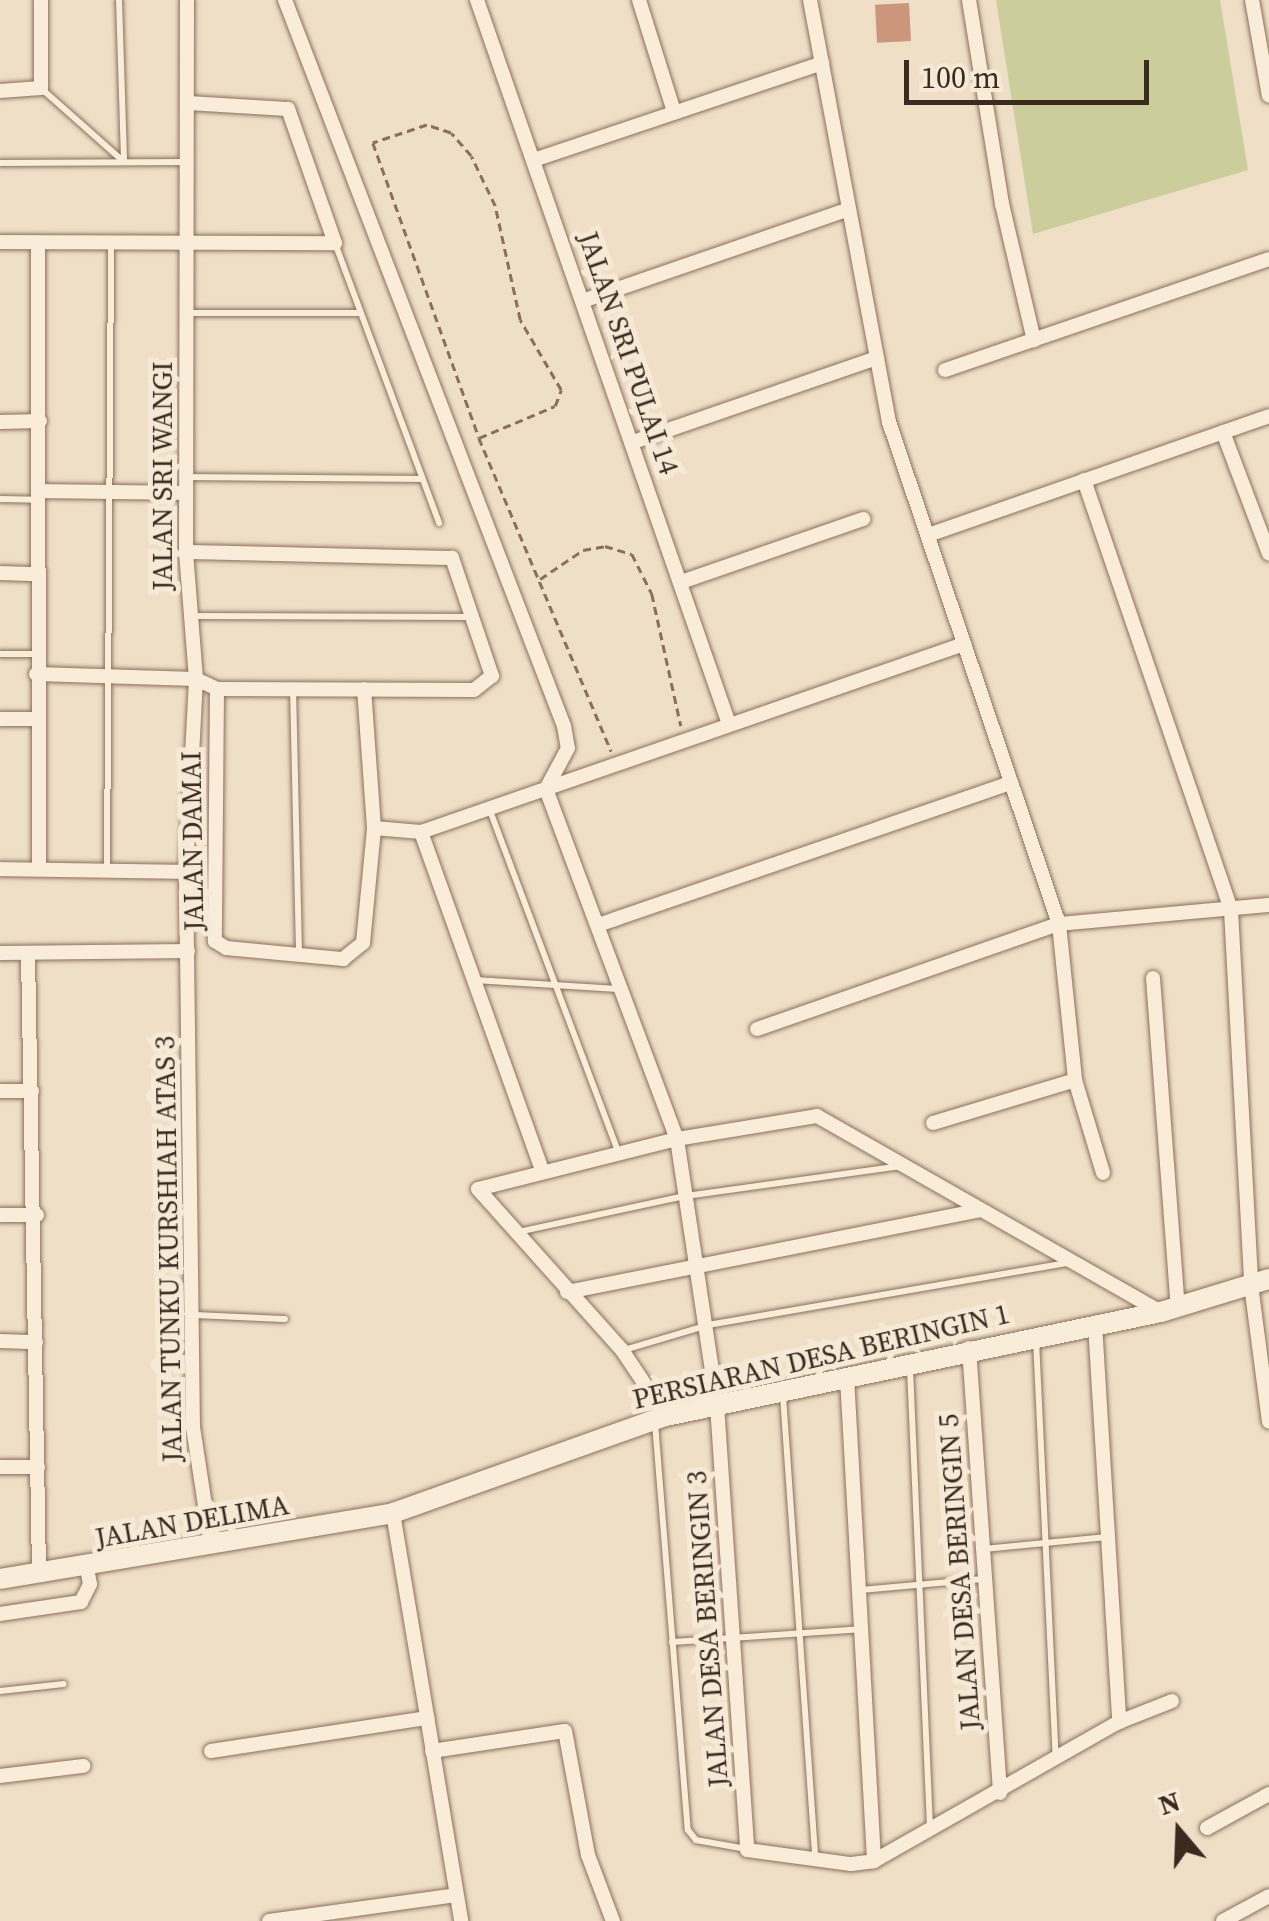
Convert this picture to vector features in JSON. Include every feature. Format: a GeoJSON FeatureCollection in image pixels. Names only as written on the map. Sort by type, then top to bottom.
{"type":"FeatureCollection","features":[{"type":"Feature","properties":{"kind":"main road","name":"PERSIARAN DESA BERINGIN 1"},"geometry":{"type":"LineString","coordinates":[[393,1513],[660,1418],[969,1348],[1170,1309],[1260,1282]]}},
{"type":"Feature","properties":{"kind":"main road","name":"JALAN DELIMA"},"geometry":{"type":"LineString","coordinates":[[0,1579],[87,1568],[393,1513]]}},
{"type":"Feature","properties":{"kind":"street"},"geometry":{"type":"LineString","coordinates":[[0,91],[41,88],[42,0]]}},
{"type":"Feature","properties":{"kind":"street","name":"JALAN SRI WANGI"},"geometry":{"type":"LineString","coordinates":[[187,0],[191,104],[186,162],[186,552],[196,680],[186,872],[188,951]]}},
{"type":"Feature","properties":{"kind":"street"},"geometry":{"type":"LineString","coordinates":[[286,0],[564,726],[568,748],[546,789]]}},
{"type":"Feature","properties":{"kind":"street","name":"JALAN SRI PULAI 14"},"geometry":{"type":"LineString","coordinates":[[477,0],[537,159],[729,724]]}},
{"type":"Feature","properties":{"kind":"street"},"geometry":{"type":"LineString","coordinates":[[639,0],[674,112]]}},
{"type":"Feature","properties":{"kind":"street"},"geometry":{"type":"LineString","coordinates":[[810,0],[889,422],[1059,924],[1075,1080],[1102,1172]]}},
{"type":"Feature","properties":{"kind":"street"},"geometry":{"type":"LineString","coordinates":[[969,0],[1002,204],[1034,340]]}},
{"type":"Feature","properties":{"kind":"street"},"geometry":{"type":"LineString","coordinates":[[1252,0],[1269,96]]}},
{"type":"Feature","properties":{"kind":"street"},"geometry":{"type":"LineString","coordinates":[[537,159],[822,63]]}},
{"type":"Feature","properties":{"kind":"street"},"geometry":{"type":"LineString","coordinates":[[0,242],[111,238],[335,243],[288,109],[191,104]]}},
{"type":"Feature","properties":{"kind":"street"},"geometry":{"type":"LineString","coordinates":[[585,300],[849,209]]}},
{"type":"Feature","properties":{"kind":"street"},"geometry":{"type":"LineString","coordinates":[[38,243],[41,496],[35,718],[39,870]]}},
{"type":"Feature","properties":{"kind":"street"},"geometry":{"type":"LineString","coordinates":[[945,370],[1269,260]]}},
{"type":"Feature","properties":{"kind":"street"},"geometry":{"type":"LineString","coordinates":[[633,442],[877,358]]}},
{"type":"Feature","properties":{"kind":"street"},"geometry":{"type":"LineString","coordinates":[[928,535],[1269,416]]}},
{"type":"Feature","properties":{"kind":"street"},"geometry":{"type":"LineString","coordinates":[[0,422],[40,421]]}},
{"type":"Feature","properties":{"kind":"street"},"geometry":{"type":"LineString","coordinates":[[1223,432],[1269,554]]}},
{"type":"Feature","properties":{"kind":"street"},"geometry":{"type":"LineString","coordinates":[[1084,480],[1231,910],[1269,1422]]}},
{"type":"Feature","properties":{"kind":"street"},"geometry":{"type":"LineString","coordinates":[[41,496],[112,490],[186,493]]}},
{"type":"Feature","properties":{"kind":"street"},"geometry":{"type":"LineString","coordinates":[[681,582],[864,519]]}},
{"type":"Feature","properties":{"kind":"street"},"geometry":{"type":"LineString","coordinates":[[36,674],[196,680],[217,689],[474,690],[492,676],[452,558],[186,552]]}},
{"type":"Feature","properties":{"kind":"street"},"geometry":{"type":"LineString","coordinates":[[0,573],[37,574]]}},
{"type":"Feature","properties":{"kind":"street"},"geometry":{"type":"LineString","coordinates":[[374,828],[421,832],[964,644]]}},
{"type":"Feature","properties":{"kind":"street","name":"JALAN DAMAI"},"geometry":{"type":"LineString","coordinates":[[217,689],[215,940],[226,948],[343,959],[359,952],[374,828],[364,689]]}},
{"type":"Feature","properties":{"kind":"street"},"geometry":{"type":"LineString","coordinates":[[0,719],[35,718]]}},
{"type":"Feature","properties":{"kind":"street"},"geometry":{"type":"LineString","coordinates":[[601,924],[1012,783]]}},
{"type":"Feature","properties":{"kind":"street","name":"JALAN DESA BERINGIN 3"},"geometry":{"type":"LineString","coordinates":[[546,789],[626,990],[677,1139],[718,1405],[747,1850]]}},
{"type":"Feature","properties":{"kind":"street"},"geometry":{"type":"LineString","coordinates":[[421,832],[542,1170]]}},
{"type":"Feature","properties":{"kind":"street"},"geometry":{"type":"LineString","coordinates":[[0,870],[186,872]]}},
{"type":"Feature","properties":{"kind":"street"},"geometry":{"type":"LineString","coordinates":[[757,1028],[1059,924],[1269,905]]}},
{"type":"Feature","properties":{"kind":"street"},"geometry":{"type":"LineString","coordinates":[[0,953],[188,951]]}},
{"type":"Feature","properties":{"kind":"street","name":"JALAN TUNKU KURSHIAH ATAS 3"},"geometry":{"type":"LineString","coordinates":[[188,951],[192,1427],[211,1545]]}},
{"type":"Feature","properties":{"kind":"street"},"geometry":{"type":"LineString","coordinates":[[28,952],[37,1215],[39,1572]]}},
{"type":"Feature","properties":{"kind":"street"},"geometry":{"type":"LineString","coordinates":[[660,1418],[622,1350],[512,1233],[478,1189],[677,1139],[816,1116],[1072,1262],[1170,1309],[1152,978]]}},
{"type":"Feature","properties":{"kind":"street"},"geometry":{"type":"LineString","coordinates":[[933,1123],[1075,1080]]}},
{"type":"Feature","properties":{"kind":"street"},"geometry":{"type":"LineString","coordinates":[[0,1091],[32,1091]]}},
{"type":"Feature","properties":{"kind":"street"},"geometry":{"type":"LineString","coordinates":[[567,1292],[696,1262],[980,1210]]}},
{"type":"Feature","properties":{"kind":"street"},"geometry":{"type":"LineString","coordinates":[[0,1215],[37,1215]]}},
{"type":"Feature","properties":{"kind":"street"},"geometry":{"type":"LineString","coordinates":[[1095,1324],[1119,1722]]}},
{"type":"Feature","properties":{"kind":"street"},"geometry":{"type":"LineString","coordinates":[[0,1341],[36,1342]]}},
{"type":"Feature","properties":{"kind":"street","name":"JALAN DESA BERINGIN 5"},"geometry":{"type":"LineString","coordinates":[[969,1348],[1000,1793]]}},
{"type":"Feature","properties":{"kind":"street"},"geometry":{"type":"LineString","coordinates":[[848,1377],[874,1861]]}},
{"type":"Feature","properties":{"kind":"street"},"geometry":{"type":"LineString","coordinates":[[0,1468],[38,1467]]}},
{"type":"Feature","properties":{"kind":"street"},"geometry":{"type":"LineString","coordinates":[[393,1513],[460,1921]]}},
{"type":"Feature","properties":{"kind":"street"},"geometry":{"type":"LineString","coordinates":[[0,1614],[81,1602],[90,1584],[87,1568]]}},
{"type":"Feature","properties":{"kind":"street"},"geometry":{"type":"LineString","coordinates":[[747,1850],[815,1861],[874,1861],[930,1834],[1119,1722],[1172,1700]]}},
{"type":"Feature","properties":{"kind":"street"},"geometry":{"type":"LineString","coordinates":[[211,1751],[427,1718]]}},
{"type":"Feature","properties":{"kind":"street"},"geometry":{"type":"LineString","coordinates":[[432,1751],[564,1731],[588,1854],[613,1921]]}},
{"type":"Feature","properties":{"kind":"street"},"geometry":{"type":"LineString","coordinates":[[0,1776],[82,1766]]}},
{"type":"Feature","properties":{"kind":"street"},"geometry":{"type":"LineString","coordinates":[[1208,1828],[1269,1794]]}},
{"type":"Feature","properties":{"kind":"street"},"geometry":{"type":"LineString","coordinates":[[269,1921],[456,1895]]}},
{"type":"Feature","properties":{"kind":"street"},"geometry":{"type":"LineString","coordinates":[[1223,1921],[1267,1903]]}},
{"type":"Feature","properties":{"kind":"lane"},"geometry":{"type":"LineString","coordinates":[[119,0],[124,162]]}},
{"type":"Feature","properties":{"kind":"lane"},"geometry":{"type":"LineString","coordinates":[[41,88],[124,162]]}},
{"type":"Feature","properties":{"kind":"lane"},"geometry":{"type":"LineString","coordinates":[[0,164],[186,162]]}},
{"type":"Feature","properties":{"kind":"lane"},"geometry":{"type":"LineString","coordinates":[[107,870],[111,238]]}},
{"type":"Feature","properties":{"kind":"lane"},"geometry":{"type":"LineString","coordinates":[[335,243],[439,522]]}},
{"type":"Feature","properties":{"kind":"lane"},"geometry":{"type":"LineString","coordinates":[[186,313],[359,313]]}},
{"type":"Feature","properties":{"kind":"lane"},"geometry":{"type":"LineString","coordinates":[[186,477],[422,479]]}},
{"type":"Feature","properties":{"kind":"lane"},"geometry":{"type":"LineString","coordinates":[[0,499],[41,496]]}},
{"type":"Feature","properties":{"kind":"lane"},"geometry":{"type":"LineString","coordinates":[[188,616],[473,617]]}},
{"type":"Feature","properties":{"kind":"lane"},"geometry":{"type":"LineString","coordinates":[[0,654],[37,654]]}},
{"type":"Feature","properties":{"kind":"lane"},"geometry":{"type":"LineString","coordinates":[[293,687],[299,956]]}},
{"type":"Feature","properties":{"kind":"lane"},"geometry":{"type":"LineString","coordinates":[[489,806],[618,1153]]}},
{"type":"Feature","properties":{"kind":"lane"},"geometry":{"type":"LineString","coordinates":[[474,980],[626,990]]}},
{"type":"Feature","properties":{"kind":"lane"},"geometry":{"type":"LineString","coordinates":[[512,1233],[685,1196],[903,1166]]}},
{"type":"Feature","properties":{"kind":"lane"},"geometry":{"type":"LineString","coordinates":[[622,1350],[708,1324],[1072,1262]]}},
{"type":"Feature","properties":{"kind":"lane"},"geometry":{"type":"LineString","coordinates":[[192,1315],[285,1319]]}},
{"type":"Feature","properties":{"kind":"lane"},"geometry":{"type":"LineString","coordinates":[[1036,1334],[1056,1760]]}},
{"type":"Feature","properties":{"kind":"lane"},"geometry":{"type":"LineString","coordinates":[[910,1362],[930,1834]]}},
{"type":"Feature","properties":{"kind":"lane"},"geometry":{"type":"LineString","coordinates":[[782,1390],[815,1861]]}},
{"type":"Feature","properties":{"kind":"lane"},"geometry":{"type":"LineString","coordinates":[[660,1418],[672,1642],[688,1830],[696,1840],[747,1850]]}},
{"type":"Feature","properties":{"kind":"lane"},"geometry":{"type":"LineString","coordinates":[[983,1549],[1108,1536]]}},
{"type":"Feature","properties":{"kind":"lane"},"geometry":{"type":"LineString","coordinates":[[860,1590],[985,1579]]}},
{"type":"Feature","properties":{"kind":"lane"},"geometry":{"type":"LineString","coordinates":[[672,1642],[861,1629]]}},
{"type":"Feature","properties":{"kind":"lane"},"geometry":{"type":"LineString","coordinates":[[0,1691],[64,1684]]}},
{"type":"Feature","properties":{"kind":"path"},"geometry":{"type":"LineString","coordinates":[[479,438],[554,406],[561,390],[520,320],[495,206],[471,156],[452,133],[427,124],[373,143],[479,438],[616,762]]}},
{"type":"Feature","properties":{"kind":"path"},"geometry":{"type":"LineString","coordinates":[[539,580],[583,550],[605,546],[632,554],[652,594],[684,739]]}},
{"type":"Feature","properties":{"kind":"green space"},"geometry":{"type":"Polygon","coordinates":[[[996,0],[1220,0],[1248,170],[1033,234],[996,0]]]}},
{"type":"Feature","properties":{"kind":"building"},"geometry":{"type":"Polygon","coordinates":[[[909,3],[911,41],[877,43],[875,5],[909,3]]]}}]}
